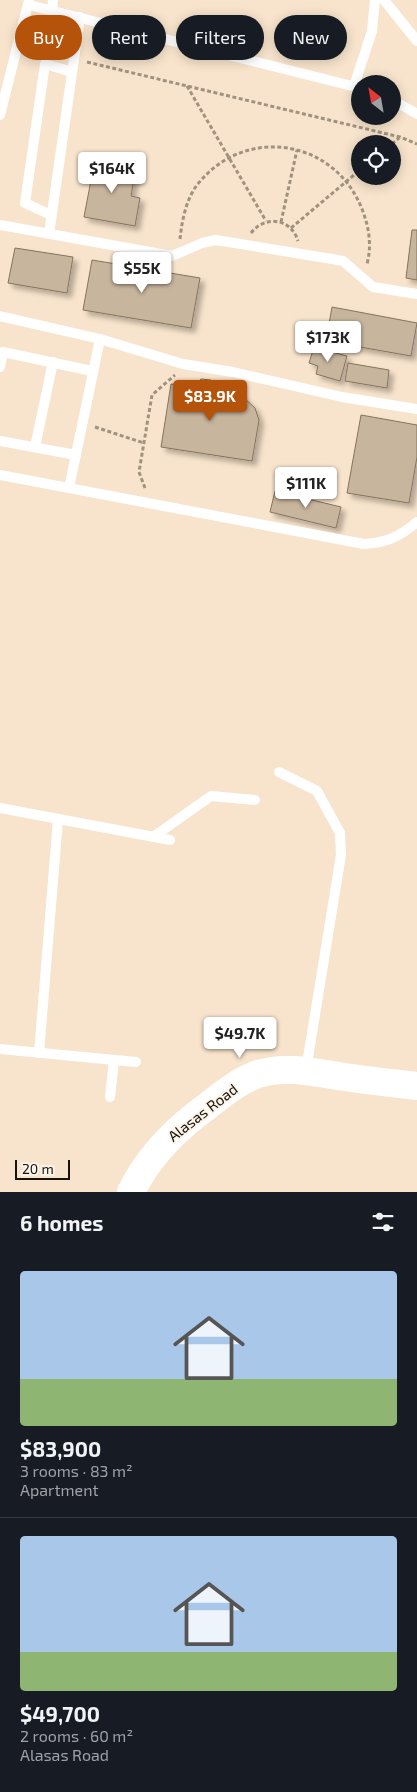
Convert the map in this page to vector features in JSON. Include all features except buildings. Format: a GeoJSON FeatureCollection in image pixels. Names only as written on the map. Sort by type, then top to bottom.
{"type":"FeatureCollection","features":[{"type":"Feature","properties":{"kind":"street","name":"Alasas Road"},"geometry":{"type":"LineString","coordinates":[[131,1192],[138,1176],[158,1151],[189,1121],[227,1091],[258,1074],[306,1071],[417,1086]]}},
{"type":"Feature","properties":{"kind":"lane"},"geometry":{"type":"LineString","coordinates":[[360,75],[372,31],[375,0]]}},
{"type":"Feature","properties":{"kind":"lane"},"geometry":{"type":"LineString","coordinates":[[384,0],[417,41]]}},
{"type":"Feature","properties":{"kind":"lane"},"geometry":{"type":"LineString","coordinates":[[0,116],[29,2],[52,5],[74,15]]}},
{"type":"Feature","properties":{"kind":"lane"},"geometry":{"type":"LineString","coordinates":[[82,18],[351,86]]}},
{"type":"Feature","properties":{"kind":"lane"},"geometry":{"type":"LineString","coordinates":[[49,234],[74,60]]}},
{"type":"Feature","properties":{"kind":"lane"},"geometry":{"type":"LineString","coordinates":[[52,216],[24,203],[45,64],[72,72]]}},
{"type":"Feature","properties":{"kind":"lane"},"geometry":{"type":"LineString","coordinates":[[401,105],[417,114]]}},
{"type":"Feature","properties":{"kind":"lane"},"geometry":{"type":"LineString","coordinates":[[0,225],[172,256],[202,243],[216,240],[298,253],[343,261],[373,287],[417,294]]}},
{"type":"Feature","properties":{"kind":"lane"},"geometry":{"type":"LineString","coordinates":[[0,316],[100,340],[180,363],[342,397],[417,409]]}},
{"type":"Feature","properties":{"kind":"lane"},"geometry":{"type":"LineString","coordinates":[[69,488],[100,340]]}},
{"type":"Feature","properties":{"kind":"lane"},"geometry":{"type":"LineString","coordinates":[[0,367],[4,352],[92,371]]}},
{"type":"Feature","properties":{"kind":"lane"},"geometry":{"type":"LineString","coordinates":[[35,447],[53,362]]}},
{"type":"Feature","properties":{"kind":"lane"},"geometry":{"type":"LineString","coordinates":[[0,440],[76,455]]}},
{"type":"Feature","properties":{"kind":"lane"},"geometry":{"type":"LineString","coordinates":[[0,475],[364,544],[383,543],[403,534],[417,522]]}},
{"type":"Feature","properties":{"kind":"lane"},"geometry":{"type":"LineString","coordinates":[[279,772],[317,792],[333,817],[340,840],[341,854],[306,1071]]}},
{"type":"Feature","properties":{"kind":"lane"},"geometry":{"type":"LineString","coordinates":[[153,837],[211,796],[254,800]]}},
{"type":"Feature","properties":{"kind":"lane"},"geometry":{"type":"LineString","coordinates":[[0,808],[170,840]]}},
{"type":"Feature","properties":{"kind":"lane"},"geometry":{"type":"LineString","coordinates":[[39,1053],[58,819]]}},
{"type":"Feature","properties":{"kind":"lane"},"geometry":{"type":"LineString","coordinates":[[0,1049],[136,1062]]}},
{"type":"Feature","properties":{"kind":"lane"},"geometry":{"type":"LineString","coordinates":[[110,1097],[114,1060]]}},
{"type":"Feature","properties":{"kind":"path"},"geometry":{"type":"LineString","coordinates":[[82,60],[392,135]]}},
{"type":"Feature","properties":{"kind":"path"},"geometry":{"type":"LineString","coordinates":[[186,86],[266,221]]}},
{"type":"Feature","properties":{"kind":"path"},"geometry":{"type":"LineString","coordinates":[[401,137],[417,144]]}},
{"type":"Feature","properties":{"kind":"path"},"geometry":{"type":"LineString","coordinates":[[178,254],[183,215],[196,186],[219,163],[229,158],[248,149],[280,146],[312,153],[338,171],[358,197],[369,226],[369,257],[364,280]]}},
{"type":"Feature","properties":{"kind":"path"},"geometry":{"type":"LineString","coordinates":[[281,222],[297,150]]}},
{"type":"Feature","properties":{"kind":"path"},"geometry":{"type":"LineString","coordinates":[[291,228],[351,178]]}},
{"type":"Feature","properties":{"kind":"path"},"geometry":{"type":"LineString","coordinates":[[247,245],[252,232],[266,221],[281,222],[291,228],[299,244],[298,253]]}},
{"type":"Feature","properties":{"kind":"path"},"geometry":{"type":"LineString","coordinates":[[150,503],[139,472],[152,395],[175,376],[180,363]]}},
{"type":"Feature","properties":{"kind":"path"},"geometry":{"type":"LineString","coordinates":[[82,424],[117,433],[144,443]]}}]}
